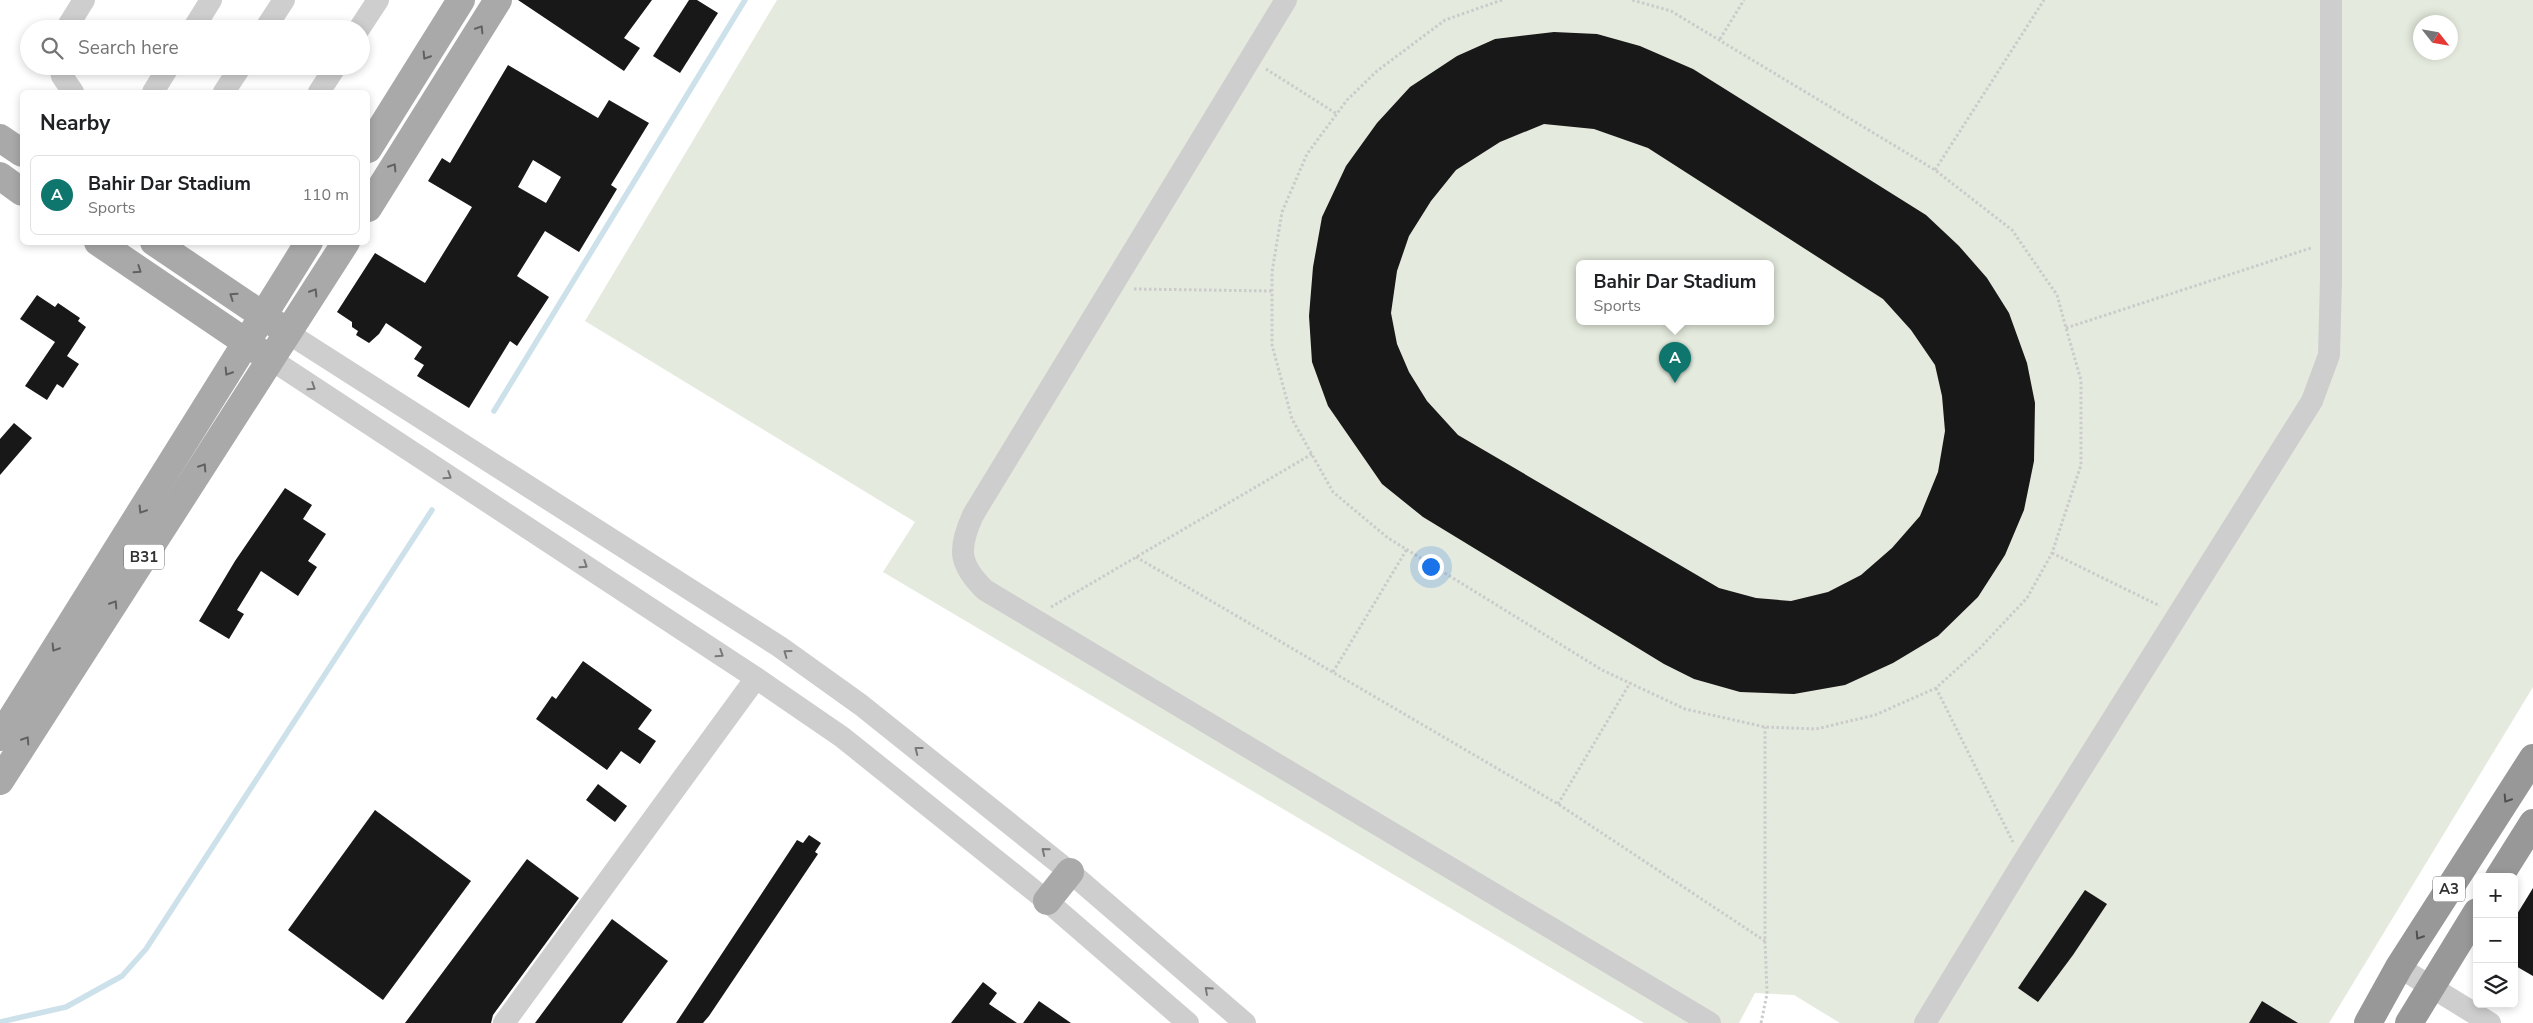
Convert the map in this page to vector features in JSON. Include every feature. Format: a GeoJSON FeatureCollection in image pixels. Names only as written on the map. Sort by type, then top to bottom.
{"type":"FeatureCollection","features":[{"type":"Feature","properties":{"kind":"highway","name":"A3"},"geometry":{"type":"LineString","coordinates":[[2368,1023],[2399,967],[2533,758]]}},
{"type":"Feature","properties":{"kind":"highway"},"geometry":{"type":"LineString","coordinates":[[2501,873],[2533,822]]}},
{"type":"Feature","properties":{"kind":"highway","name":"A3"},"geometry":{"type":"LineString","coordinates":[[2409,1023],[2430,985],[2473,918]]}},
{"type":"Feature","properties":{"kind":"main road"},"geometry":{"type":"LineString","coordinates":[[370,146],[461,0]]}},
{"type":"Feature","properties":{"kind":"main road"},"geometry":{"type":"LineString","coordinates":[[370,205],[498,0]]}},
{"type":"Feature","properties":{"kind":"main road"},"geometry":{"type":"LineString","coordinates":[[0,138],[20,152]]}},
{"type":"Feature","properties":{"kind":"main road"},"geometry":{"type":"LineString","coordinates":[[0,176],[20,191]]}},
{"type":"Feature","properties":{"kind":"main road"},"geometry":{"type":"LineString","coordinates":[[102,245],[272,360]]}},
{"type":"Feature","properties":{"kind":"main road"},"geometry":{"type":"LineString","coordinates":[[158,245],[288,333],[344,245]]}},
{"type":"Feature","properties":{"kind":"main road"},"geometry":{"type":"LineString","coordinates":[[263,316],[307,245]]}},
{"type":"Feature","properties":{"kind":"main road","name":"B31"},"geometry":{"type":"LineString","coordinates":[[0,737],[263,316]]}},
{"type":"Feature","properties":{"kind":"main road","name":"B31"},"geometry":{"type":"LineString","coordinates":[[0,781],[288,333]]}},
{"type":"Feature","properties":{"kind":"main road"},"geometry":{"type":"LineString","coordinates":[[1047,901],[1070,872]]}},
{"type":"Feature","properties":{"kind":"street"},"geometry":{"type":"LineString","coordinates":[[72,20],[84,0]]}},
{"type":"Feature","properties":{"kind":"street"},"geometry":{"type":"LineString","coordinates":[[199,20],[211,0]]}},
{"type":"Feature","properties":{"kind":"street"},"geometry":{"type":"LineString","coordinates":[[271,20],[284,0]]}},
{"type":"Feature","properties":{"kind":"street"},"geometry":{"type":"LineString","coordinates":[[366,20],[378,0]]}},
{"type":"Feature","properties":{"kind":"street"},"geometry":{"type":"LineString","coordinates":[[1286,0],[974,515],[964,537],[963,556],[969,574],[985,590],[1710,1023]]}},
{"type":"Feature","properties":{"kind":"street"},"geometry":{"type":"LineString","coordinates":[[1925,1023],[2023,862],[2312,401],[2328,355],[2331,241],[2331,0]]}},
{"type":"Feature","properties":{"kind":"street"},"geometry":{"type":"LineString","coordinates":[[62,75],[72,90]]}},
{"type":"Feature","properties":{"kind":"street"},"geometry":{"type":"LineString","coordinates":[[154,90],[163,75]]}},
{"type":"Feature","properties":{"kind":"street"},"geometry":{"type":"LineString","coordinates":[[225,90],[235,75]]}},
{"type":"Feature","properties":{"kind":"street"},"geometry":{"type":"LineString","coordinates":[[321,90],[330,75]]}},
{"type":"Feature","properties":{"kind":"street"},"geometry":{"type":"LineString","coordinates":[[288,333],[780,647],[861,706],[1070,872],[1245,1023]]}},
{"type":"Feature","properties":{"kind":"street"},"geometry":{"type":"LineString","coordinates":[[272,360],[756,678],[850,743],[1047,901],[1188,1023]]}},
{"type":"Feature","properties":{"kind":"street"},"geometry":{"type":"LineString","coordinates":[[504,1023],[756,678]]}},
{"type":"Feature","properties":{"kind":"street"},"geometry":{"type":"LineString","coordinates":[[2399,967],[2490,1023]]}},
{"type":"Feature","properties":{"kind":"path"},"geometry":{"type":"LineString","coordinates":[[1502,0],[1444,20],[1376,71],[1347,100],[1307,154],[1282,212],[1272,272],[1272,345],[1292,419],[1333,492],[1388,538],[1602,670],[1685,709],[1765,727],[1816,729],[1875,715],[1936,688],[1979,649],[2027,598],[2052,553],[2081,465],[2081,380],[2057,295],[2012,230],[1935,170],[1671,11],[1632,0]]}},
{"type":"Feature","properties":{"kind":"path"},"geometry":{"type":"LineString","coordinates":[[1720,39],[1744,0]]}},
{"type":"Feature","properties":{"kind":"path"},"geometry":{"type":"LineString","coordinates":[[1935,170],[2044,0]]}},
{"type":"Feature","properties":{"kind":"path"},"geometry":{"type":"LineString","coordinates":[[1250,59],[1337,114]]}},
{"type":"Feature","properties":{"kind":"path"},"geometry":{"type":"LineString","coordinates":[[2066,328],[2331,241]]}},
{"type":"Feature","properties":{"kind":"path"},"geometry":{"type":"LineString","coordinates":[[1111,289],[1272,291]]}},
{"type":"Feature","properties":{"kind":"path"},"geometry":{"type":"LineString","coordinates":[[1032,618],[1312,454]]}},
{"type":"Feature","properties":{"kind":"path"},"geometry":{"type":"LineString","coordinates":[[1333,672],[1406,549]]}},
{"type":"Feature","properties":{"kind":"path"},"geometry":{"type":"LineString","coordinates":[[2052,553],[2178,615]]}},
{"type":"Feature","properties":{"kind":"path"},"geometry":{"type":"LineString","coordinates":[[1136,557],[1558,804],[1765,941]]}},
{"type":"Feature","properties":{"kind":"path"},"geometry":{"type":"LineString","coordinates":[[1558,804],[1630,683]]}},
{"type":"Feature","properties":{"kind":"path"},"geometry":{"type":"LineString","coordinates":[[1936,688],[2023,862]]}},
{"type":"Feature","properties":{"kind":"path"},"geometry":{"type":"LineString","coordinates":[[1761,1023],[1767,994],[1765,941],[1765,727]]}},
{"type":"Feature","properties":{"kind":"shaded area"},"geometry":{"type":"Polygon","coordinates":[[[777,0],[2533,0],[2533,687],[2329,1023],[1840,1023],[1794,995],[1755,993],[1739,1023],[1644,1023],[883,572],[915,522],[585,321],[777,0]]]}},
{"type":"Feature","properties":{"kind":"building"},"geometry":{"type":"Polygon","coordinates":[[[518,0],[652,0],[624,38],[640,48],[624,71],[518,0]]]}},
{"type":"Feature","properties":{"kind":"building"},"geometry":{"type":"Polygon","coordinates":[[[689,0],[697,0],[718,13],[680,73],[653,56],[689,0]]]}},
{"type":"Feature","properties":{"kind":"building"},"geometry":{"type":"Polygon","coordinates":[[[1554,32],[1597,34],[1640,46],[1693,69],[1926,215],[1959,246],[1987,278],[2009,313],[2027,363],[2035,403],[2034,461],[2024,510],[2005,555],[1978,597],[1938,636],[1893,663],[1845,685],[1794,694],[1740,692],[1694,679],[1664,664],[1423,517],[1382,484],[1328,406],[1312,362],[1309,316],[1313,267],[1322,217],[1346,166],[1377,123],[1410,87],[1457,56],[1495,39],[1554,32]],[[1544,124],[1500,142],[1456,170],[1431,201],[1409,236],[1397,271],[1391,313],[1397,344],[1409,372],[1427,401],[1458,435],[1719,588],[1756,598],[1791,601],[1828,592],[1861,575],[1892,548],[1920,516],[1938,472],[1945,431],[1942,396],[1935,365],[1911,330],[1883,299],[1648,148],[1594,129],[1544,124]]]}},
{"type":"Feature","properties":{"kind":"building"},"geometry":{"type":"Polygon","coordinates":[[[508,65],[598,118],[609,100],[649,123],[611,185],[617,189],[579,252],[545,231],[517,276],[549,297],[517,346],[510,341],[469,408],[417,376],[424,365],[414,359],[422,347],[386,323],[379,334],[369,343],[356,335],[358,331],[352,327],[352,322],[337,312],[375,253],[425,283],[472,207],[428,181],[442,158],[450,163],[508,65]],[[533,160],[518,187],[546,203],[561,177],[533,160]]]}},
{"type":"Feature","properties":{"kind":"building"},"geometry":{"type":"Polygon","coordinates":[[[37,295],[55,307],[58,303],[80,318],[78,321],[86,327],[67,356],[79,364],[63,388],[57,384],[47,400],[25,386],[55,342],[20,319],[37,295]]]}},
{"type":"Feature","properties":{"kind":"building"},"geometry":{"type":"Polygon","coordinates":[[[14,423],[32,438],[0,475],[0,439],[14,423]]]}},
{"type":"Feature","properties":{"kind":"building"},"geometry":{"type":"Polygon","coordinates":[[[285,488],[312,505],[303,519],[326,534],[308,561],[317,567],[298,596],[261,571],[237,610],[244,614],[229,639],[199,621],[235,561],[285,488]]]}},
{"type":"Feature","properties":{"kind":"building"},"geometry":{"type":"Polygon","coordinates":[[[583,661],[652,710],[638,729],[656,741],[640,764],[621,751],[607,770],[536,719],[552,696],[556,699],[583,661]]]}},
{"type":"Feature","properties":{"kind":"building"},"geometry":{"type":"Polygon","coordinates":[[[598,784],[627,806],[615,822],[586,800],[598,784]]]}},
{"type":"Feature","properties":{"kind":"building"},"geometry":{"type":"Polygon","coordinates":[[[375,810],[471,881],[383,1000],[288,930],[375,810]]]}},
{"type":"Feature","properties":{"kind":"building"},"geometry":{"type":"Polygon","coordinates":[[[809,835],[821,843],[815,852],[818,854],[709,1016],[703,1023],[676,1023],[797,840],[803,843],[809,835]]]}},
{"type":"Feature","properties":{"kind":"building"},"geometry":{"type":"Polygon","coordinates":[[[527,859],[579,898],[493,1015],[491,1023],[405,1023],[527,859]]]}},
{"type":"Feature","properties":{"kind":"building"},"geometry":{"type":"Polygon","coordinates":[[[2533,888],[2533,976],[2518,967],[2518,912],[2533,888]]]}},
{"type":"Feature","properties":{"kind":"building"},"geometry":{"type":"Polygon","coordinates":[[[2085,890],[2107,904],[2073,955],[2038,1002],[2018,988],[2085,890]]]}},
{"type":"Feature","properties":{"kind":"building"},"geometry":{"type":"Polygon","coordinates":[[[612,919],[668,961],[622,1023],[535,1023],[612,919]]]}},
{"type":"Feature","properties":{"kind":"building"},"geometry":{"type":"Polygon","coordinates":[[[983,982],[997,993],[989,1004],[1017,1023],[951,1023],[983,982]]]}},
{"type":"Feature","properties":{"kind":"building"},"geometry":{"type":"Polygon","coordinates":[[[1039,1001],[1071,1023],[1023,1023],[1039,1001]]]}},
{"type":"Feature","properties":{"kind":"building"},"geometry":{"type":"Polygon","coordinates":[[[2262,1001],[2298,1023],[2249,1023],[2262,1001]]]}},
{"type":"Feature","properties":{"kind":"waterway"},"geometry":{"type":"LineString","coordinates":[[494,411],[745,0]]}},
{"type":"Feature","properties":{"kind":"waterway"},"geometry":{"type":"LineString","coordinates":[[0,1022],[66,1007],[122,976],[146,949],[432,510]]}},
{"type":"Feature","properties":{"kind":"place","name":"Bahir Dar Stadium"},"geometry":{"type":"Point","coordinates":[1675,383]}}]}
